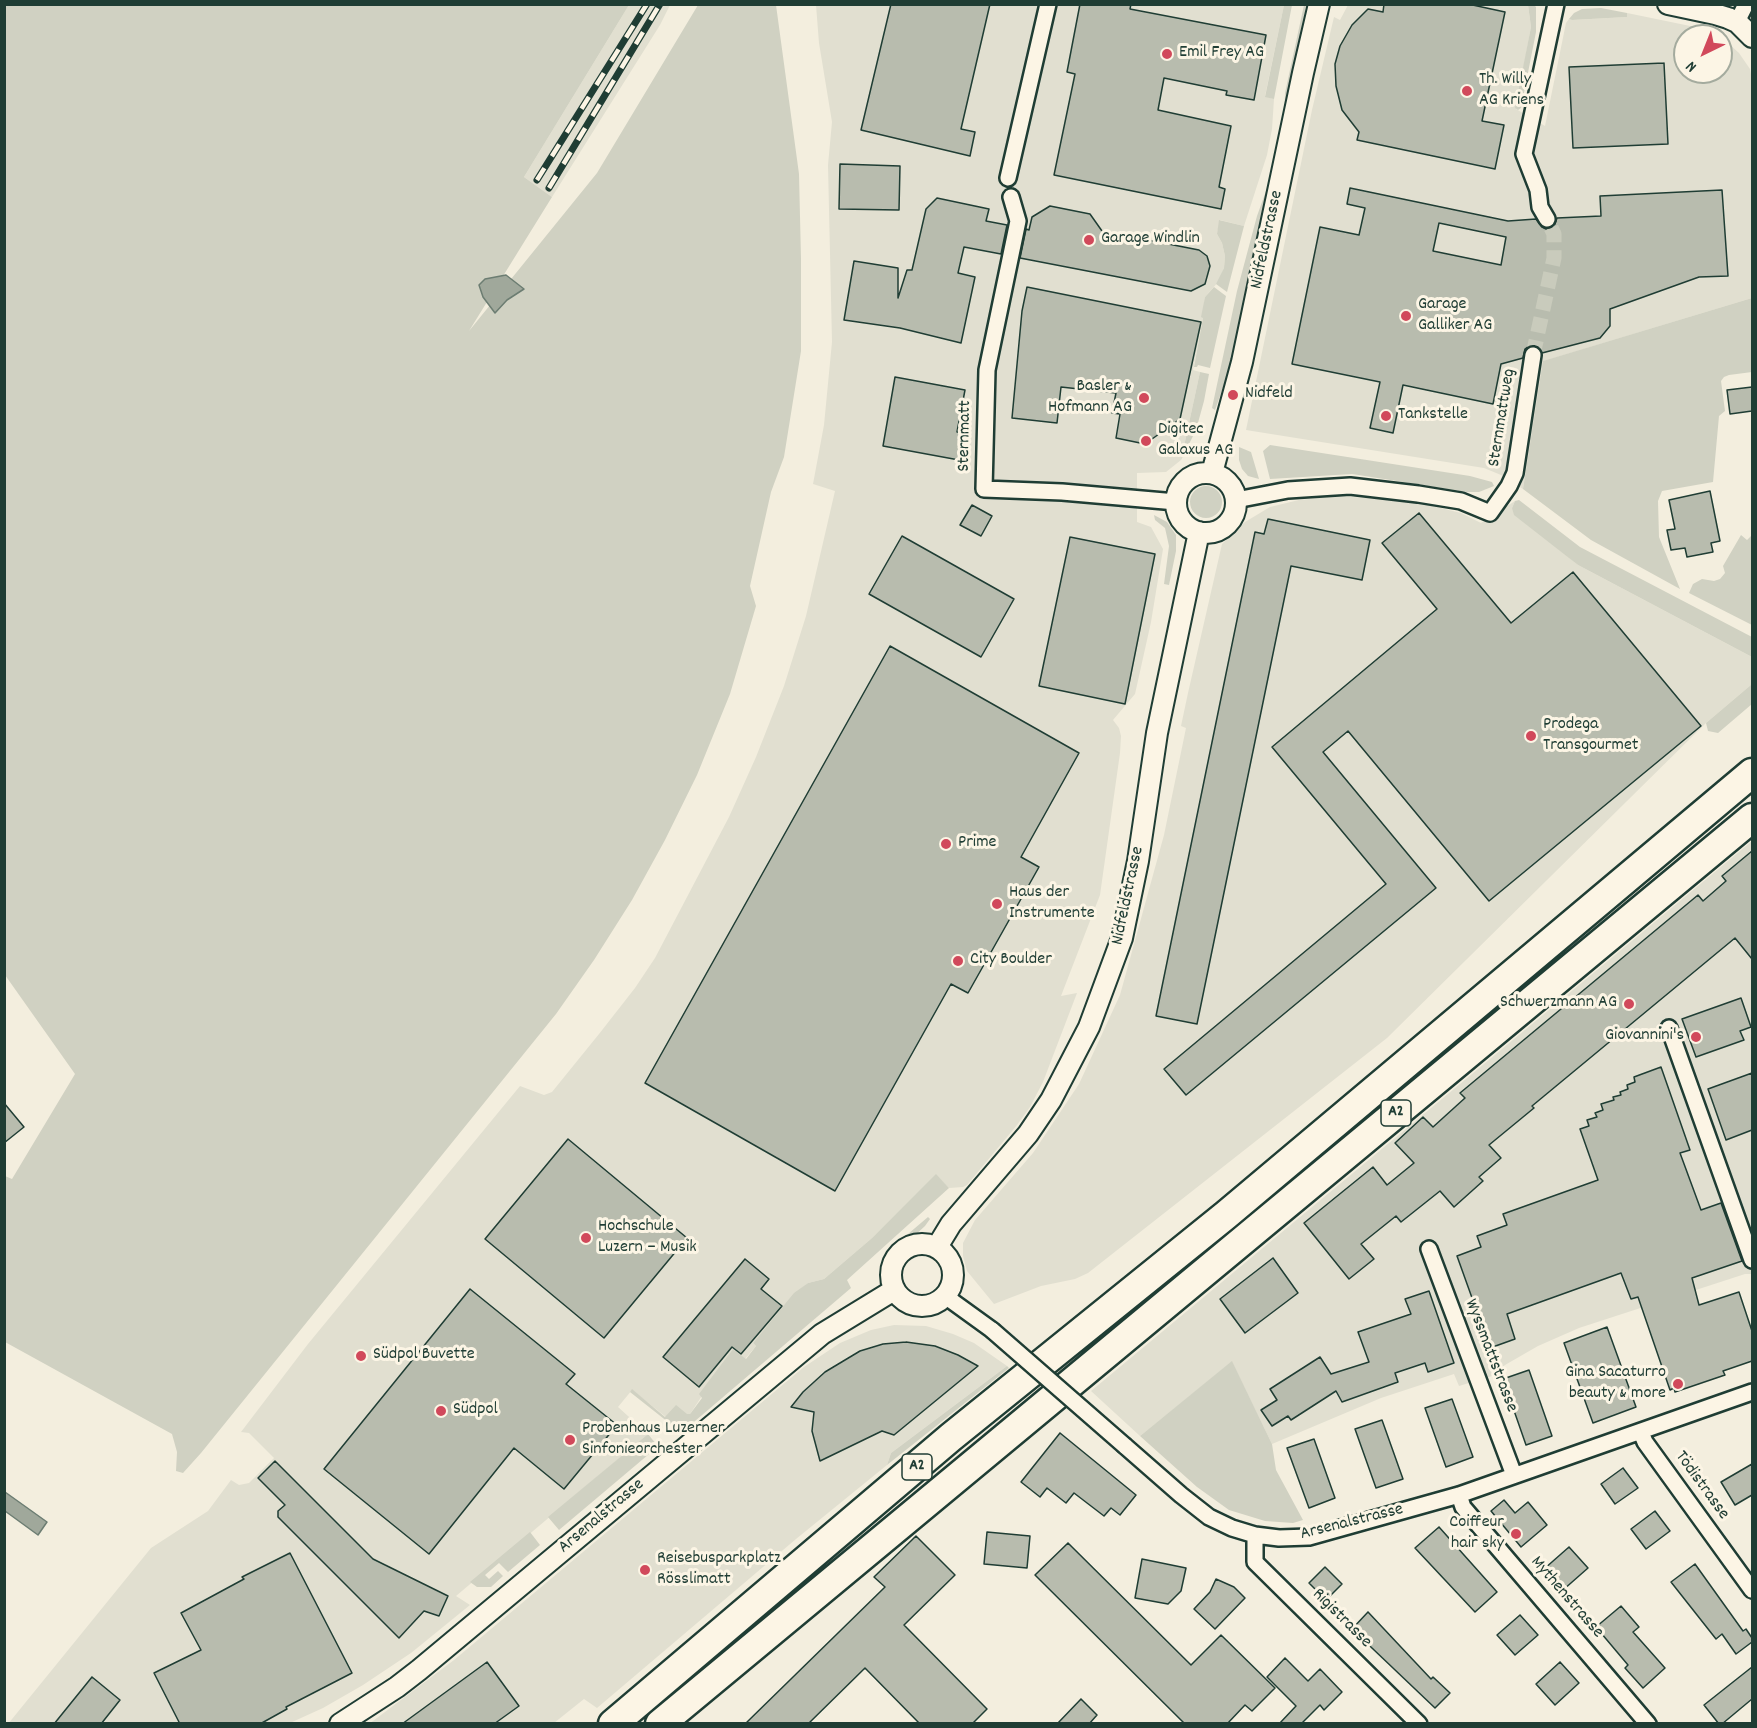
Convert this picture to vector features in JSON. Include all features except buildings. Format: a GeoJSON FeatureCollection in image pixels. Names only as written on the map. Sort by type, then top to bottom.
{"type":"FeatureCollection","features":[{"type":"Feature","properties":{"kind":"highway","name":"A2"},"geometry":{"type":"LineString","coordinates":[[613,1724],[942,1445],[1226,1215],[1752,773]]}},
{"type":"Feature","properties":{"kind":"highway","name":"A2"},"geometry":{"type":"LineString","coordinates":[[660,1724],[1752,818]]}},
{"type":"Feature","properties":{"kind":"street"},"geometry":{"type":"LineString","coordinates":[[1008,178],[1048,4]]}},
{"type":"Feature","properties":{"kind":"street","name":"Nidfeldstrasse"},"geometry":{"type":"LineString","coordinates":[[1212,474],[1242,362],[1302,74],[1319,4]]}},
{"type":"Feature","properties":{"kind":"street"},"geometry":{"type":"LineString","coordinates":[[1547,219],[1540,207],[1538,190],[1524,154],[1556,4]]}},
{"type":"Feature","properties":{"kind":"street"},"geometry":{"type":"LineString","coordinates":[[1668,4],[1715,14],[1742,13],[1752,37]]}},
{"type":"Feature","properties":{"kind":"street","name":"Sternmatt"},"geometry":{"type":"LineString","coordinates":[[1011,197],[1018,221],[987,370],[984,489],[1062,492],[1176,502]]}},
{"type":"Feature","properties":{"kind":"street","name":"Sternmattweg"},"geometry":{"type":"LineString","coordinates":[[1236,500],[1288,490],[1350,486],[1461,501],[1490,513],[1509,486],[1515,473],[1533,356]]}},
{"type":"Feature","properties":{"kind":"street"},"geometry":{"type":"LineString","coordinates":[[1203,473],[1212,474],[1228,483],[1236,500],[1236,508],[1229,523],[1215,532],[1199,532],[1184,524],[1179,518],[1176,502],[1181,486],[1187,479],[1203,473]]}},
{"type":"Feature","properties":{"kind":"street","name":"Nidfeldstrasse"},"geometry":{"type":"LineString","coordinates":[[937,1247],[951,1224],[1028,1134],[1052,1100],[1089,1027],[1122,938],[1138,861],[1157,733],[1199,532]]}},
{"type":"Feature","properties":{"kind":"street"},"geometry":{"type":"LineString","coordinates":[[1669,1028],[1752,1260]]}},
{"type":"Feature","properties":{"kind":"street"},"geometry":{"type":"LineString","coordinates":[[919,1243],[937,1247],[950,1260],[953,1270],[953,1279],[945,1296],[931,1305],[923,1306],[906,1302],[894,1290],[891,1282],[892,1264],[902,1250],[919,1243]]}},
{"type":"Feature","properties":{"kind":"street","name":"Wyssmattstrasse"},"geometry":{"type":"LineString","coordinates":[[1429,1249],[1514,1475]]}},
{"type":"Feature","properties":{"kind":"street","name":"Arsenalstrasse"},"geometry":{"type":"LineString","coordinates":[[340,1724],[398,1687],[418,1671],[822,1334],[894,1290]]}},
{"type":"Feature","properties":{"kind":"street","name":"Arsenalstrasse"},"geometry":{"type":"LineString","coordinates":[[945,1296],[992,1330],[1209,1517],[1232,1528],[1255,1535],[1279,1538],[1309,1537],[1459,1495],[1752,1392]]}},
{"type":"Feature","properties":{"kind":"street","name":"Tödistrasse"},"geometry":{"type":"LineString","coordinates":[[1641,1432],[1645,1442],[1752,1590]]}},
{"type":"Feature","properties":{"kind":"street","name":"Mythenstrasse"},"geometry":{"type":"LineString","coordinates":[[1459,1495],[1463,1507],[1648,1724]]}},
{"type":"Feature","properties":{"kind":"street","name":"Rigistrasse"},"geometry":{"type":"LineString","coordinates":[[1255,1535],[1255,1562],[1419,1724]]}},
{"type":"Feature","properties":{"kind":"shaded area"},"geometry":{"type":"Polygon","coordinates":[[[4,5],[629,5],[524,177],[552,197],[469,331],[597,173],[698,5],[776,5],[799,174],[801,351],[784,457],[771,492],[750,586],[756,606],[730,694],[697,775],[632,900],[556,1014],[183,1473],[176,1471],[177,1452],[172,1434],[5,1342],[5,1176],[12,1179],[75,1074],[5,975],[4,5]]]}},
{"type":"Feature","properties":{"kind":"shaded area"},"geometry":{"type":"Polygon","coordinates":[[[629,5],[670,5],[660,25],[552,197],[524,177],[629,5]]]}},
{"type":"Feature","properties":{"kind":"shaded area"},"geometry":{"type":"Polygon","coordinates":[[[816,5],[1284,5],[1265,96],[1274,99],[1267,155],[1244,226],[1220,220],[1217,234],[1225,256],[1224,268],[1219,281],[1205,297],[1193,370],[1200,372],[1181,460],[1166,472],[1137,473],[1137,522],[1151,527],[1163,549],[1151,622],[1135,694],[1113,720],[1121,736],[1120,753],[1100,895],[1061,996],[1077,993],[1043,1082],[1030,1107],[1017,1125],[967,1185],[949,1188],[936,1175],[872,1238],[824,1279],[808,1283],[795,1294],[753,1343],[756,1346],[745,1359],[733,1349],[690,1414],[666,1417],[632,1390],[618,1407],[648,1434],[456,1596],[470,1605],[411,1653],[363,1685],[323,1708],[290,1723],[8,1724],[151,1548],[208,1511],[231,1480],[239,1485],[249,1483],[274,1458],[249,1433],[241,1432],[308,1344],[520,1086],[544,1095],[552,1092],[599,1034],[655,958],[729,817],[784,686],[806,616],[835,491],[813,484],[824,425],[832,342],[828,165],[832,122],[819,43],[816,5]]]}},
{"type":"Feature","properties":{"kind":"shaded area"},"geometry":{"type":"Polygon","coordinates":[[[1284,5],[1292,5],[1274,99],[1265,97],[1284,5]]]}},
{"type":"Feature","properties":{"kind":"shaded area"},"geometry":{"type":"Polygon","coordinates":[[[1304,5],[1306,5],[1301,39],[1284,122],[1285,93],[1304,5]]]}},
{"type":"Feature","properties":{"kind":"shaded area"},"geometry":{"type":"Polygon","coordinates":[[[1348,5],[1528,5],[1531,27],[1516,109],[1545,126],[1566,23],[1569,19],[1627,17],[1627,13],[1681,24],[1673,24],[1673,84],[1733,84],[1733,48],[1750,69],[1752,79],[1752,298],[1544,361],[1523,489],[1501,475],[1484,468],[1246,430],[1312,110],[1334,17],[1340,20],[1348,5]]]}},
{"type":"Feature","properties":{"kind":"shaded area"},"geometry":{"type":"Polygon","coordinates":[[[1528,5],[1536,7],[1536,32],[1521,108],[1518,110],[1515,108],[1531,27],[1528,5]]]}},
{"type":"Feature","properties":{"kind":"shaded area"},"geometry":{"type":"Polygon","coordinates":[[[1601,8],[1627,13],[1627,17],[1569,19],[1582,9],[1601,8]]]}},
{"type":"Feature","properties":{"kind":"shaded area"},"geometry":{"type":"Polygon","coordinates":[[[1275,166],[1235,354],[1215,410],[1212,408],[1237,291],[1257,216],[1275,166]]]}},
{"type":"Feature","properties":{"kind":"shaded area"},"geometry":{"type":"Polygon","coordinates":[[[1219,220],[1244,226],[1227,292],[1216,284],[1224,268],[1225,256],[1217,234],[1219,220]]]}},
{"type":"Feature","properties":{"kind":"shaded area"},"geometry":{"type":"Polygon","coordinates":[[[506,275],[524,289],[507,300],[495,313],[483,297],[479,285],[485,279],[506,275]]]}},
{"type":"Feature","properties":{"kind":"shaded area"},"geometry":{"type":"Polygon","coordinates":[[[1214,287],[1226,296],[1210,368],[1198,365],[1194,367],[1205,297],[1214,287]]]}},
{"type":"Feature","properties":{"kind":"shaded area"},"geometry":{"type":"Polygon","coordinates":[[[1752,298],[1752,372],[1729,375],[1721,381],[1725,411],[1719,416],[1713,482],[1662,491],[1658,501],[1659,537],[1680,589],[1591,540],[1523,489],[1543,361],[1752,298]]]}},
{"type":"Feature","properties":{"kind":"shaded area"},"geometry":{"type":"Polygon","coordinates":[[[1200,372],[1209,374],[1204,401],[1196,430],[1181,460],[1200,372]]]}},
{"type":"Feature","properties":{"kind":"shaded area"},"geometry":{"type":"Polygon","coordinates":[[[1270,445],[1470,476],[1492,482],[1494,486],[1479,492],[1467,492],[1352,474],[1270,479],[1263,451],[1270,445]]]}},
{"type":"Feature","properties":{"kind":"shaded area"},"geometry":{"type":"Polygon","coordinates":[[[1239,447],[1251,452],[1259,479],[1248,476],[1242,469],[1239,447]]]}},
{"type":"Feature","properties":{"kind":"shaded area"},"geometry":{"type":"Polygon","coordinates":[[[1206,486],[1218,490],[1222,502],[1218,514],[1206,518],[1194,514],[1190,502],[1194,490],[1206,486]]]}},
{"type":"Feature","properties":{"kind":"shaded area"},"geometry":{"type":"Polygon","coordinates":[[[1337,496],[1428,505],[1461,513],[1481,523],[1515,501],[1512,508],[1578,565],[1752,657],[1752,684],[1706,723],[1387,1038],[1088,1273],[1075,1279],[1041,1286],[994,1304],[967,1271],[963,1256],[963,1243],[975,1220],[1033,1153],[1079,1084],[1120,995],[1164,835],[1186,728],[1181,726],[1222,544],[1245,522],[1270,507],[1299,500],[1337,496]]]}},
{"type":"Feature","properties":{"kind":"shaded area"},"geometry":{"type":"Polygon","coordinates":[[[1519,500],[1580,547],[1752,637],[1752,657],[1578,565],[1514,515],[1512,508],[1515,501],[1519,500]]]}},
{"type":"Feature","properties":{"kind":"shaded area"},"geometry":{"type":"Polygon","coordinates":[[[1154,515],[1167,522],[1176,535],[1176,551],[1169,585],[1164,584],[1169,546],[1165,528],[1155,520],[1154,515]]]}},
{"type":"Feature","properties":{"kind":"shaded area"},"geometry":{"type":"Polygon","coordinates":[[[1741,535],[1747,540],[1752,535],[1752,625],[1689,593],[1693,584],[1702,579],[1714,581],[1720,579],[1725,573],[1723,566],[1741,535]]]}},
{"type":"Feature","properties":{"kind":"shaded area"},"geometry":{"type":"Polygon","coordinates":[[[1752,684],[1752,704],[1718,733],[1708,731],[1706,723],[1752,684]]]}},
{"type":"Feature","properties":{"kind":"shaded area"},"geometry":{"type":"Polygon","coordinates":[[[1752,841],[1752,1274],[1745,1274],[1579,1328],[1538,1346],[1505,1365],[1492,1376],[1459,1386],[1454,1374],[1381,1398],[1272,1444],[1232,1362],[1140,1436],[1091,1391],[1752,841]]]}},
{"type":"Feature","properties":{"kind":"shaded area"},"geometry":{"type":"Polygon","coordinates":[[[936,1174],[949,1188],[847,1280],[851,1288],[688,1427],[673,1426],[630,1392],[632,1389],[665,1417],[676,1405],[690,1414],[702,1398],[699,1394],[733,1349],[746,1359],[756,1346],[753,1343],[794,1293],[808,1283],[824,1279],[872,1238],[936,1174]]]}},
{"type":"Feature","properties":{"kind":"shaded area"},"geometry":{"type":"Polygon","coordinates":[[[928,1217],[930,1219],[925,1226],[912,1238],[895,1245],[928,1217]]]}},
{"type":"Feature","properties":{"kind":"shaded area"},"geometry":{"type":"Polygon","coordinates":[[[894,1325],[926,1326],[953,1334],[974,1343],[1007,1366],[891,1453],[887,1465],[597,1708],[584,1699],[554,1723],[369,1724],[454,1660],[804,1367],[840,1343],[871,1330],[894,1325]]]}},
{"type":"Feature","properties":{"kind":"shaded area"},"geometry":{"type":"Polygon","coordinates":[[[1232,1361],[1272,1444],[1276,1470],[1303,1520],[1293,1523],[1265,1521],[1229,1510],[1197,1487],[1140,1436],[1232,1361]]]}},
{"type":"Feature","properties":{"kind":"shaded area"},"geometry":{"type":"Polygon","coordinates":[[[1007,1366],[1009,1368],[887,1465],[891,1453],[1007,1366]]]}},
{"type":"Feature","properties":{"kind":"shaded area"},"geometry":{"type":"Polygon","coordinates":[[[648,1434],[656,1444],[655,1449],[559,1530],[548,1517],[648,1434]]]}},
{"type":"Feature","properties":{"kind":"shaded area"},"geometry":{"type":"Polygon","coordinates":[[[5,1492],[47,1522],[38,1535],[5,1511],[5,1492]]]}},
{"type":"Feature","properties":{"kind":"shaded area"},"geometry":{"type":"Polygon","coordinates":[[[530,1532],[540,1545],[508,1572],[499,1563],[485,1575],[489,1579],[498,1571],[503,1576],[491,1587],[477,1587],[470,1582],[530,1532]]]}},
{"type":"Feature","properties":{"kind":"tunnel"},"geometry":{"type":"LineString","coordinates":[[1533,355],[1554,258],[1554,234],[1547,219]]}},
{"type":"Feature","properties":{"kind":"railway"},"geometry":{"type":"LineString","coordinates":[[537,180],[647,4]]}},
{"type":"Feature","properties":{"kind":"railway"},"geometry":{"type":"LineString","coordinates":[[549,188],[660,4]]}},
{"type":"Feature","properties":{"kind":"place","name":"Emil Frey AG"},"geometry":{"type":"Point","coordinates":[1167,54]}},
{"type":"Feature","properties":{"kind":"place","name":"Th. Willy AG Kriens"},"geometry":{"type":"Point","coordinates":[1467,91]}},
{"type":"Feature","properties":{"kind":"place","name":"Garage Windlin"},"geometry":{"type":"Point","coordinates":[1089,240]}},
{"type":"Feature","properties":{"kind":"place","name":"Garage Galliker AG"},"geometry":{"type":"Point","coordinates":[1406,316]}},
{"type":"Feature","properties":{"kind":"place","name":"Nidfeld"},"geometry":{"type":"Point","coordinates":[1233,395]}},
{"type":"Feature","properties":{"kind":"place","name":"Basler & Hofmann AG"},"geometry":{"type":"Point","coordinates":[1144,398]}},
{"type":"Feature","properties":{"kind":"place","name":"Tankstelle"},"geometry":{"type":"Point","coordinates":[1386,416]}},
{"type":"Feature","properties":{"kind":"place","name":"Digitec Galaxus AG"},"geometry":{"type":"Point","coordinates":[1146,441]}},
{"type":"Feature","properties":{"kind":"place","name":"Prodega Transgourmet"},"geometry":{"type":"Point","coordinates":[1531,736]}},
{"type":"Feature","properties":{"kind":"place","name":"Prime"},"geometry":{"type":"Point","coordinates":[946,844]}},
{"type":"Feature","properties":{"kind":"place","name":"Haus der Instrumente"},"geometry":{"type":"Point","coordinates":[997,904]}},
{"type":"Feature","properties":{"kind":"place","name":"City Boulder"},"geometry":{"type":"Point","coordinates":[958,961]}},
{"type":"Feature","properties":{"kind":"place","name":"Schwerzmann AG"},"geometry":{"type":"Point","coordinates":[1629,1004]}},
{"type":"Feature","properties":{"kind":"place","name":"Giovannini's"},"geometry":{"type":"Point","coordinates":[1696,1037]}},
{"type":"Feature","properties":{"kind":"place","name":"Hochschule Luzern – Musik"},"geometry":{"type":"Point","coordinates":[586,1238]}},
{"type":"Feature","properties":{"kind":"place","name":"Südpol Buvette"},"geometry":{"type":"Point","coordinates":[361,1356]}},
{"type":"Feature","properties":{"kind":"place","name":"Gina Sacaturro beauty & more"},"geometry":{"type":"Point","coordinates":[1678,1384]}},
{"type":"Feature","properties":{"kind":"place","name":"Südpol"},"geometry":{"type":"Point","coordinates":[441,1411]}},
{"type":"Feature","properties":{"kind":"place","name":"Probenhaus Luzerner Sinfonieorchester"},"geometry":{"type":"Point","coordinates":[570,1440]}},
{"type":"Feature","properties":{"kind":"place","name":"Coiffeur hair sky"},"geometry":{"type":"Point","coordinates":[1516,1534]}},
{"type":"Feature","properties":{"kind":"place","name":"Reisebusparkplatz Rösslimatt"},"geometry":{"type":"Point","coordinates":[645,1570]}}]}
